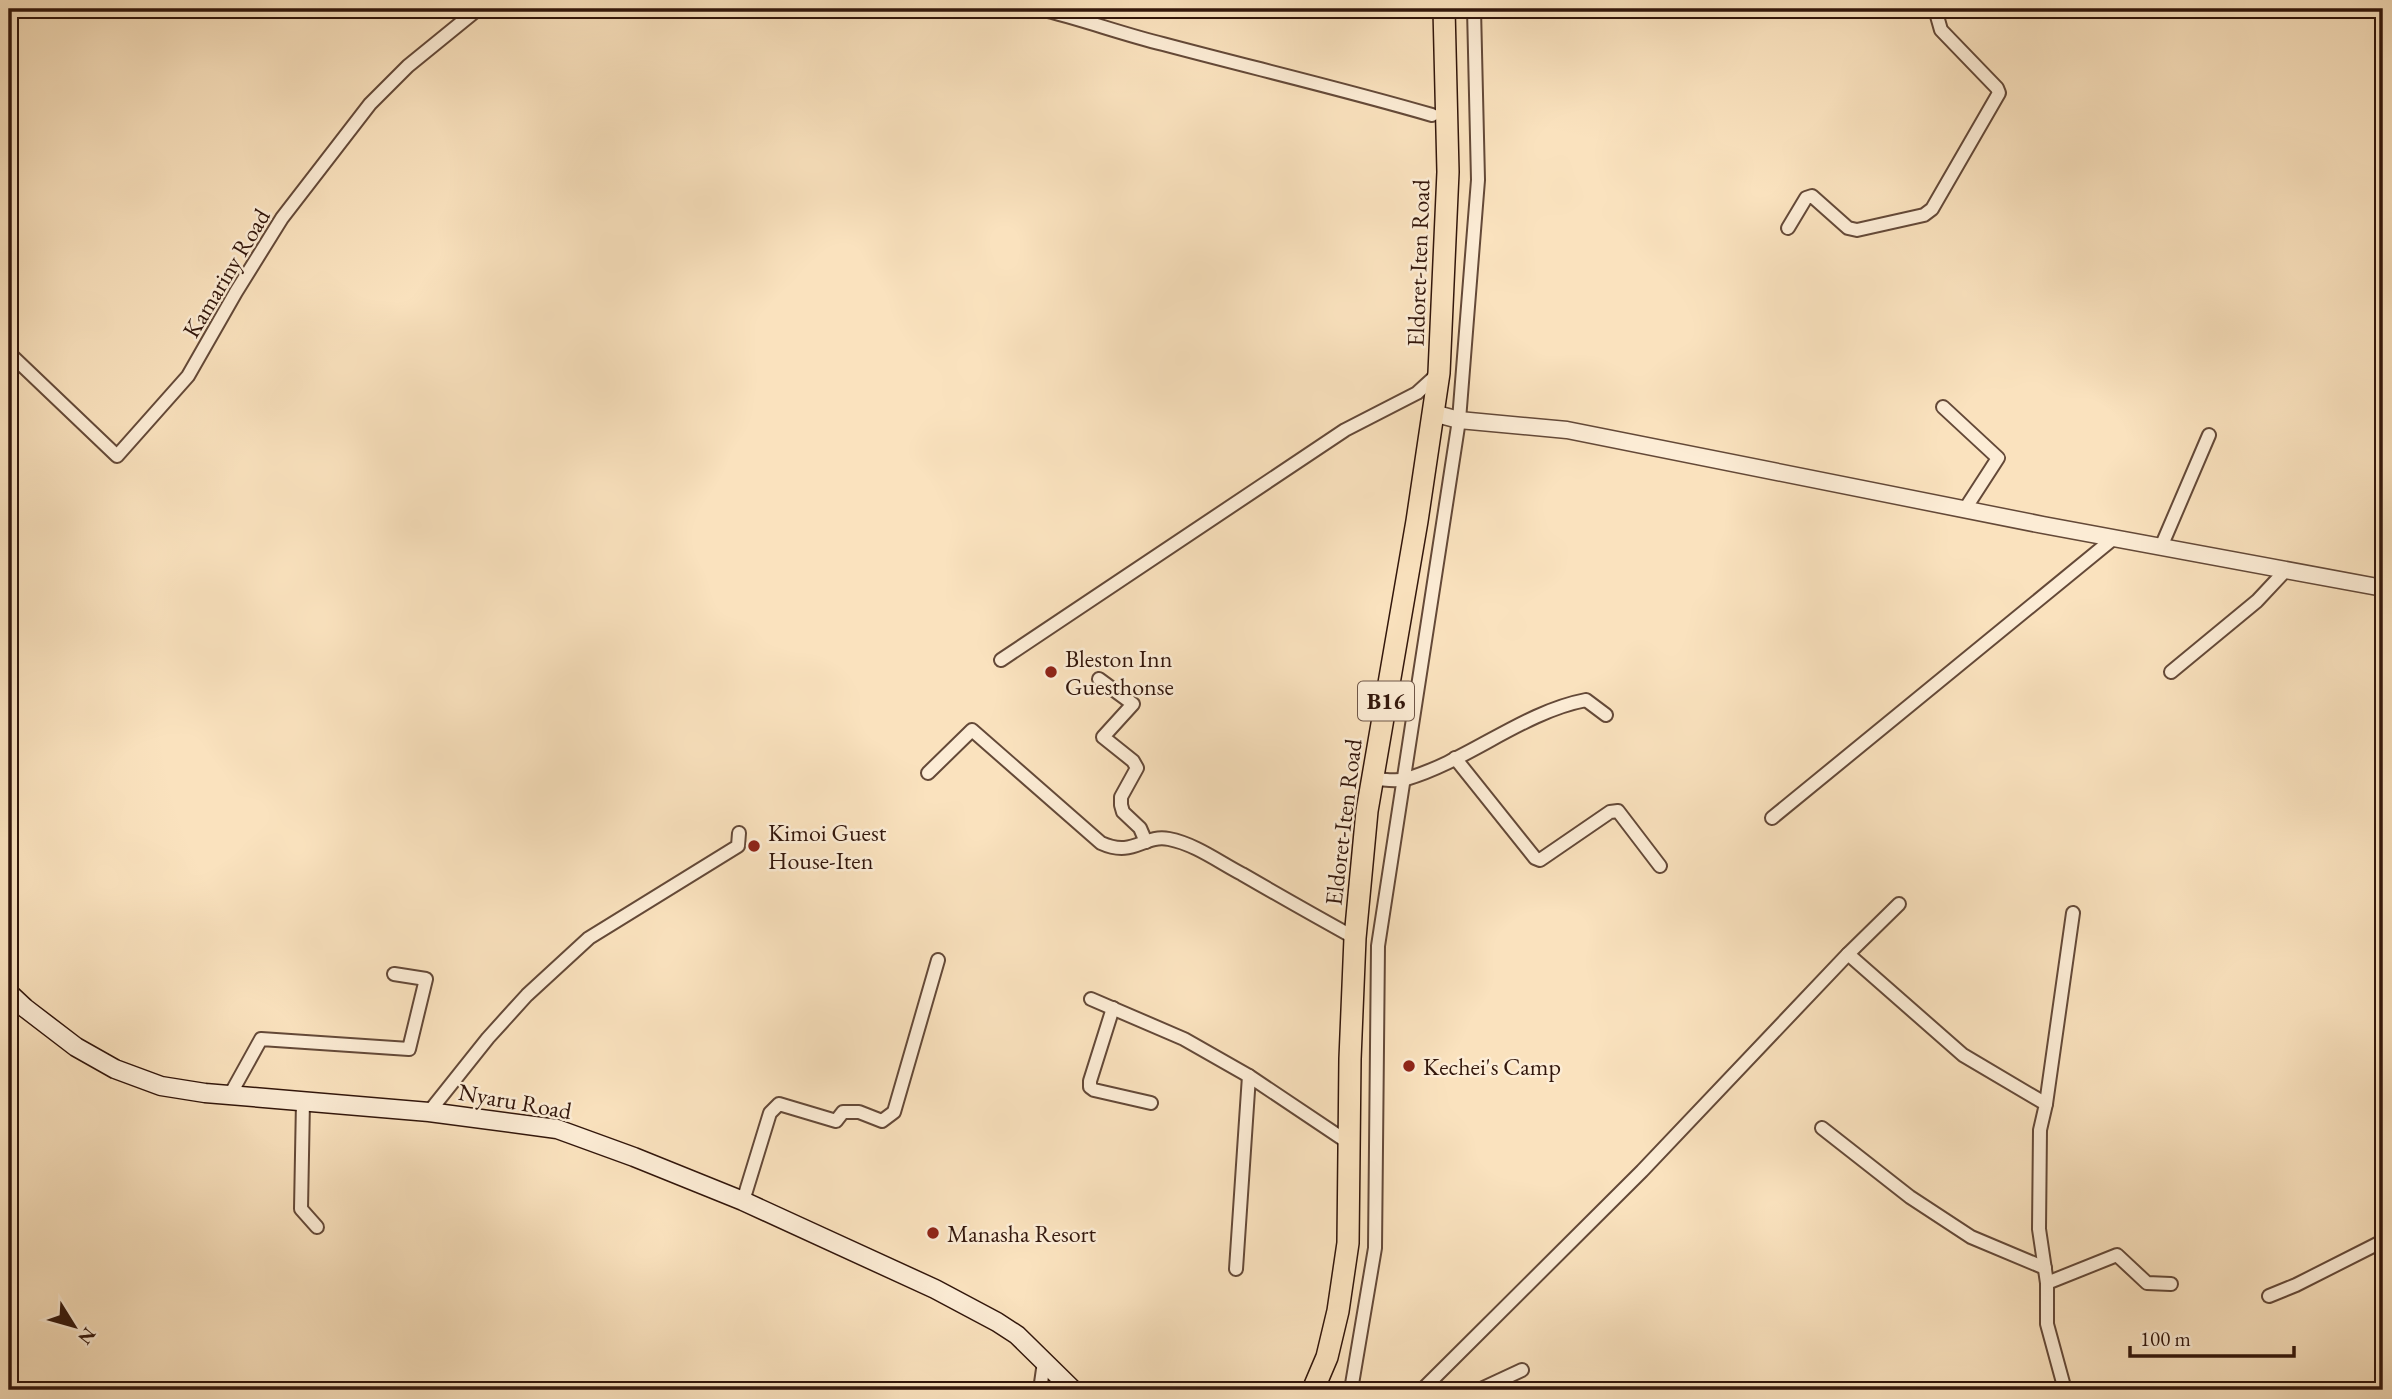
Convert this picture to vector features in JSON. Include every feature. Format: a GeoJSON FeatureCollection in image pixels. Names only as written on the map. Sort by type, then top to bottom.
{"type":"FeatureCollection","features":[{"type":"Feature","properties":{"kind":"main road","name":"Eldoret-Iten Road"},"geometry":{"type":"LineString","coordinates":[[1313,1390],[1327,1357],[1338,1311],[1348,1243],[1350,1059],[1355,938],[1367,811],[1417,521],[1439,373],[1448,173],[1444,9]]}},
{"type":"Feature","properties":{"kind":"main road","name":"Nyaru Road"},"geometry":{"type":"LineString","coordinates":[[9,993],[25,1009],[76,1047],[115,1069],[162,1086],[230,1095],[429,1112],[557,1129],[634,1157],[743,1201],[935,1289],[985,1315],[1017,1335],[1073,1390]]}},
{"type":"Feature","properties":{"kind":"street","name":"Kamariny Road"},"geometry":{"type":"LineString","coordinates":[[9,354],[117,456],[188,376],[282,218],[370,104],[408,66],[478,9]]}},
{"type":"Feature","properties":{"kind":"street"},"geometry":{"type":"LineString","coordinates":[[1040,9],[1127,35],[1331,86],[1432,115]]}},
{"type":"Feature","properties":{"kind":"street"},"geometry":{"type":"LineString","coordinates":[[1351,1390],[1375,1248],[1378,946],[1459,420],[1478,180],[1474,9]]}},
{"type":"Feature","properties":{"kind":"street"},"geometry":{"type":"LineString","coordinates":[[1787,228],[1805,198],[1812,196],[1848,228],[1857,230],[1924,215],[1932,209],[1999,93],[1941,30],[1935,9]]}},
{"type":"Feature","properties":{"kind":"street"},"geometry":{"type":"LineString","coordinates":[[1001,660],[1345,430],[1417,393],[1439,373]]}},
{"type":"Feature","properties":{"kind":"street"},"geometry":{"type":"LineString","coordinates":[[1943,407],[1998,458],[1965,509]]}},
{"type":"Feature","properties":{"kind":"street"},"geometry":{"type":"LineString","coordinates":[[1433,414],[1459,420],[1567,430],[2383,588]]}},
{"type":"Feature","properties":{"kind":"street"},"geometry":{"type":"LineString","coordinates":[[2161,547],[2209,435]]}},
{"type":"Feature","properties":{"kind":"street"},"geometry":{"type":"LineString","coordinates":[[1772,818],[2114,538]]}},
{"type":"Feature","properties":{"kind":"street"},"geometry":{"type":"LineString","coordinates":[[2171,672],[2257,601],[2286,570]]}},
{"type":"Feature","properties":{"kind":"street"},"geometry":{"type":"LineString","coordinates":[[1099,679],[1133,704],[1103,737],[1133,761],[1137,768],[1121,797],[1121,805],[1123,812],[1140,828],[1146,842]]}},
{"type":"Feature","properties":{"kind":"street"},"geometry":{"type":"LineString","coordinates":[[1373,779],[1403,780],[1455,758],[1565,704],[1586,699],[1606,715]]}},
{"type":"Feature","properties":{"kind":"street"},"geometry":{"type":"LineString","coordinates":[[928,773],[972,730],[1101,844],[1115,849],[1129,849],[1167,838],[1202,852],[1355,938]]}},
{"type":"Feature","properties":{"kind":"street"},"geometry":{"type":"LineString","coordinates":[[1455,758],[1535,858],[1540,860],[1610,812],[1618,811],[1660,866]]}},
{"type":"Feature","properties":{"kind":"street"},"geometry":{"type":"LineString","coordinates":[[429,1112],[488,1038],[527,995],[589,939],[738,846],[739,833]]}},
{"type":"Feature","properties":{"kind":"street"},"geometry":{"type":"LineString","coordinates":[[1422,1390],[1642,1171],[1899,904]]}},
{"type":"Feature","properties":{"kind":"street"},"geometry":{"type":"LineString","coordinates":[[2065,1390],[2047,1324],[2047,1283],[2039,1229],[2040,1130],[2073,913]]}},
{"type":"Feature","properties":{"kind":"street"},"geometry":{"type":"LineString","coordinates":[[1848,954],[1964,1055],[2046,1104]]}},
{"type":"Feature","properties":{"kind":"street"},"geometry":{"type":"LineString","coordinates":[[743,1201],[770,1113],[779,1104],[836,1121],[843,1112],[859,1112],[882,1121],[894,1112],[938,960]]}},
{"type":"Feature","properties":{"kind":"street"},"geometry":{"type":"LineString","coordinates":[[230,1095],[261,1039],[409,1049],[426,979],[394,974]]}},
{"type":"Feature","properties":{"kind":"street"},"geometry":{"type":"LineString","coordinates":[[1091,999],[1184,1039],[1249,1076],[1349,1143]]}},
{"type":"Feature","properties":{"kind":"street"},"geometry":{"type":"LineString","coordinates":[[1113,1008],[1090,1087],[1151,1103]]}},
{"type":"Feature","properties":{"kind":"street"},"geometry":{"type":"LineString","coordinates":[[1236,1269],[1249,1076]]}},
{"type":"Feature","properties":{"kind":"street"},"geometry":{"type":"LineString","coordinates":[[303,1101],[301,1209],[317,1227]]}},
{"type":"Feature","properties":{"kind":"street"},"geometry":{"type":"LineString","coordinates":[[1822,1128],[1910,1197],[1972,1237],[2045,1268]]}},
{"type":"Feature","properties":{"kind":"street"},"geometry":{"type":"LineString","coordinates":[[2269,1296],[2383,1241]]}},
{"type":"Feature","properties":{"kind":"street"},"geometry":{"type":"LineString","coordinates":[[2047,1283],[2117,1255],[2147,1283],[2171,1284]]}},
{"type":"Feature","properties":{"kind":"street"},"geometry":{"type":"LineString","coordinates":[[1039,1358],[1040,1390]]}},
{"type":"Feature","properties":{"kind":"street"},"geometry":{"type":"LineString","coordinates":[[1479,1390],[1522,1370]]}},
{"type":"Feature","properties":{"kind":"place","name":"Bleston Inn Guesthonse"},"geometry":{"type":"Point","coordinates":[1051,672]}},
{"type":"Feature","properties":{"kind":"place","name":"Kimoi Guest House-Iten"},"geometry":{"type":"Point","coordinates":[754,846]}},
{"type":"Feature","properties":{"kind":"place","name":"Kechei's Camp"},"geometry":{"type":"Point","coordinates":[1409,1066]}},
{"type":"Feature","properties":{"kind":"place","name":"Manasha Resort"},"geometry":{"type":"Point","coordinates":[933,1233]}}]}
